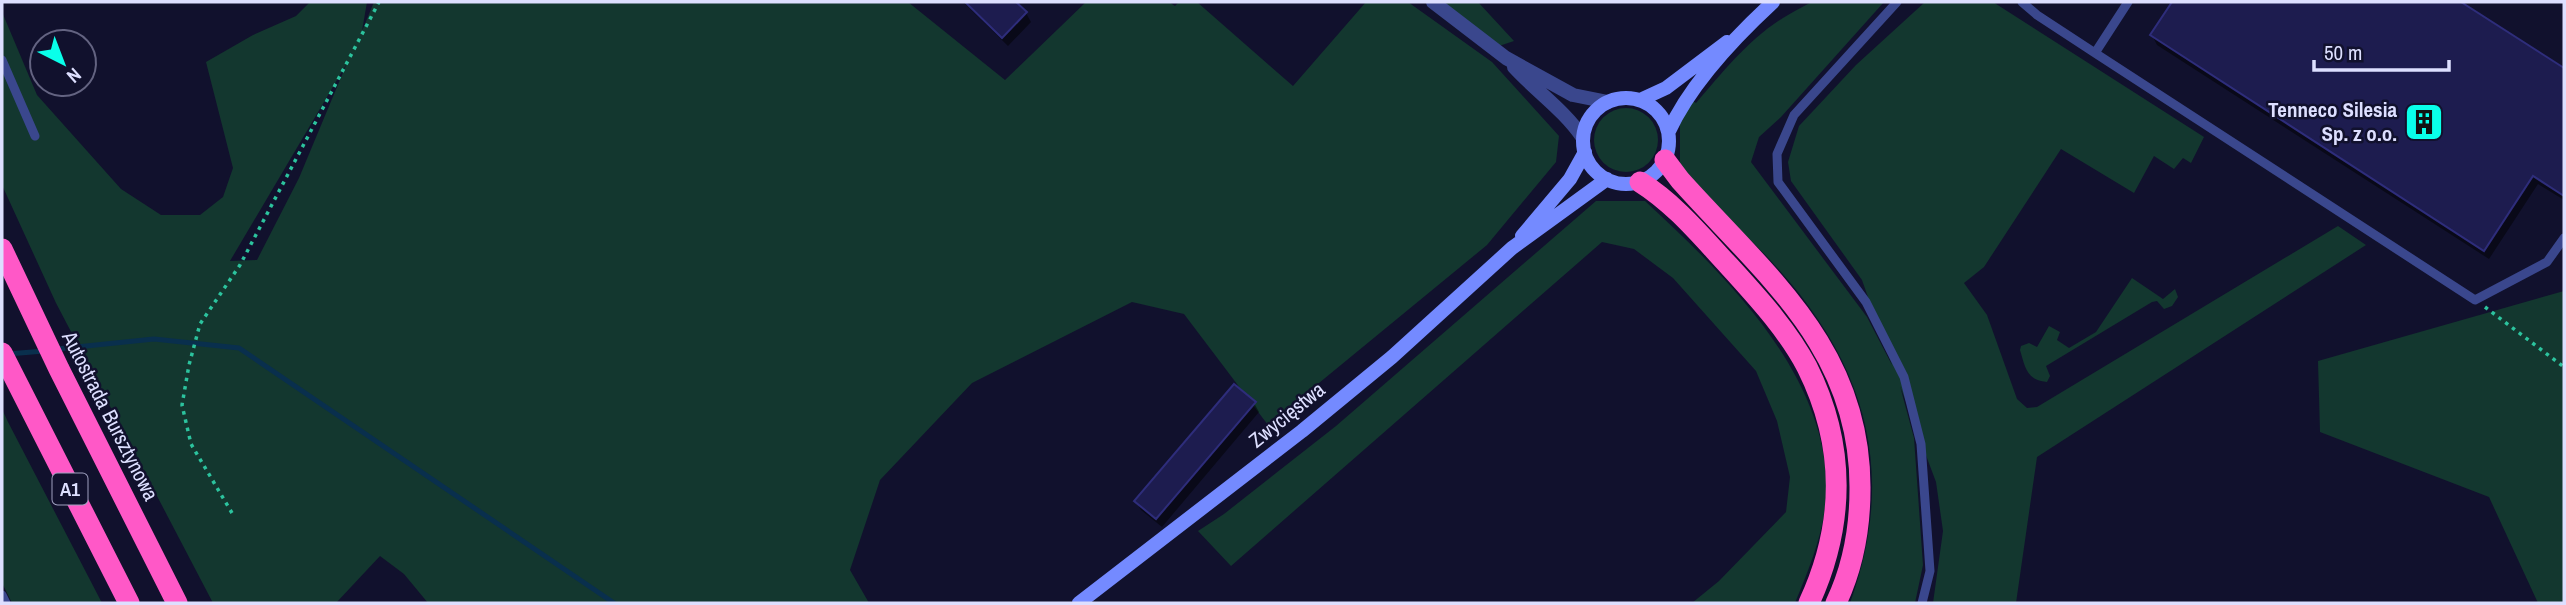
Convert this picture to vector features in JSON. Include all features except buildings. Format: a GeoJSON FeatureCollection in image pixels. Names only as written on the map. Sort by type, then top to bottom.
{"type":"FeatureCollection","features":[{"type":"Feature","properties":{"kind":"highway"},"geometry":{"type":"LineString","coordinates":[[1665,160],[1680,180],[1784,293],[1817,337],[1835,368],[1847,399],[1859,458],[1860,518],[1845,584],[1836,603]]}},
{"type":"Feature","properties":{"kind":"highway"},"geometry":{"type":"LineString","coordinates":[[1640,182],[1677,211],[1764,305],[1806,365],[1819,395],[1836,463],[1837,498],[1832,538],[1821,577],[1809,603]]}},
{"type":"Feature","properties":{"kind":"highway","name":"Autostrada Bursztynowa"},"geometry":{"type":"LineString","coordinates":[[2,249],[177,603]]}},
{"type":"Feature","properties":{"kind":"highway","name":"A1"},"geometry":{"type":"LineString","coordinates":[[2,353],[129,603]]}},
{"type":"Feature","properties":{"kind":"main road"},"geometry":{"type":"LineString","coordinates":[[1640,100],[1666,88],[1739,33],[1773,2]]}},
{"type":"Feature","properties":{"kind":"main road"},"geometry":{"type":"LineString","coordinates":[[1668,131],[1683,102],[1739,33]]}},
{"type":"Feature","properties":{"kind":"main road"},"geometry":{"type":"LineString","coordinates":[[1624,98],[1640,100],[1656,109],[1664,119],[1670,146],[1665,160],[1653,175],[1640,182],[1620,184],[1607,179],[1593,168],[1584,145],[1586,125],[1593,114],[1608,102],[1624,98]]}},
{"type":"Feature","properties":{"kind":"main road","name":"Zwycięstwa"},"geometry":{"type":"LineString","coordinates":[[1512,248],[1570,178],[1584,145]]}},
{"type":"Feature","properties":{"kind":"main road","name":"Zwycięstwa"},"geometry":{"type":"LineString","coordinates":[[1079,603],[1302,431],[1392,357],[1512,248],[1607,179]]}},
{"type":"Feature","properties":{"kind":"street"},"geometry":{"type":"LineString","coordinates":[[1433,2],[1506,58],[1573,95],[1608,102]]}},
{"type":"Feature","properties":{"kind":"street"},"geometry":{"type":"LineString","coordinates":[[1506,58],[1528,83],[1568,117],[1584,145]]}},
{"type":"Feature","properties":{"kind":"lane"},"geometry":{"type":"LineString","coordinates":[[1897,2],[1794,114],[1777,154],[1778,183],[1866,302],[1904,377],[1922,444],[1930,570],[1922,603]]}},
{"type":"Feature","properties":{"kind":"lane"},"geometry":{"type":"LineString","coordinates":[[2022,2],[2037,15],[2475,300],[2547,262],[2564,239]]}},
{"type":"Feature","properties":{"kind":"lane"},"geometry":{"type":"LineString","coordinates":[[2095,53],[2128,2]]}},
{"type":"Feature","properties":{"kind":"lane"},"geometry":{"type":"LineString","coordinates":[[2,60],[35,136]]}},
{"type":"Feature","properties":{"kind":"lane"},"geometry":{"type":"LineString","coordinates":[[2,595],[6,603]]}},
{"type":"Feature","properties":{"kind":"path"},"geometry":{"type":"LineString","coordinates":[[232,513],[191,444],[182,405],[200,324],[240,265],[379,2]]}},
{"type":"Feature","properties":{"kind":"path"},"geometry":{"type":"LineString","coordinates":[[2475,300],[2564,368]]}},
{"type":"Feature","properties":{"kind":"green space"},"geometry":{"type":"Polygon","coordinates":[[[310,2],[367,2],[362,31],[374,2],[908,2],[1005,80],[1086,2],[1169,2],[1175,6],[1179,2],[1197,2],[1293,86],[1366,2],[1408,2],[1492,62],[1559,136],[1556,162],[1487,245],[1268,425],[1184,314],[1132,302],[972,383],[880,480],[850,570],[869,603],[428,603],[404,574],[380,556],[336,603],[213,603],[56,303],[2,185],[2,12],[28,74],[28,98],[40,98],[121,189],[161,215],[200,215],[223,197],[233,168],[206,62],[253,35],[296,16],[310,2]],[[347,63],[230,261],[257,260],[299,178],[347,63]]]}},
{"type":"Feature","properties":{"kind":"green space"},"geometry":{"type":"Polygon","coordinates":[[[1441,2],[1478,2],[1514,41],[1499,46],[1441,2]]]}},
{"type":"Feature","properties":{"kind":"green space"},"geometry":{"type":"Polygon","coordinates":[[[1812,2],[1884,2],[1781,117],[1759,137],[1751,162],[1867,317],[1892,365],[1862,280],[1791,181],[1788,162],[1799,126],[1856,65],[1925,2],[1993,2],[2204,137],[2191,163],[2183,158],[2174,169],[2154,156],[2134,193],[2061,149],[1984,267],[1964,283],[1987,315],[2017,399],[2027,408],[2037,407],[2338,226],[2366,245],[2037,457],[2016,603],[1933,603],[1943,531],[1936,482],[1900,386],[1914,438],[1923,565],[1915,603],[1850,603],[1864,555],[1871,508],[1871,464],[1864,421],[1851,379],[1831,339],[1804,300],[1772,262],[1680,166],[1680,121],[1691,100],[1696,103],[1738,55],[1762,33],[1812,2]]]}},
{"type":"Feature","properties":{"kind":"green space"},"geometry":{"type":"Polygon","coordinates":[[[1626,108],[1644,114],[1652,122],[1658,140],[1652,158],[1644,166],[1626,172],[1608,166],[1600,158],[1594,140],[1600,122],[1608,114],[1626,108]]]}},
{"type":"Feature","properties":{"kind":"green space"},"geometry":{"type":"Polygon","coordinates":[[[1596,201],[1645,201],[1739,296],[1768,332],[1792,370],[1812,411],[1823,452],[1826,496],[1819,537],[1795,603],[1692,603],[1719,581],[1786,512],[1790,477],[1777,421],[1756,371],[1673,278],[1634,249],[1602,242],[1231,566],[1198,531],[1224,514],[1336,426],[1596,201]]]}},
{"type":"Feature","properties":{"kind":"green space"},"geometry":{"type":"Polygon","coordinates":[[[2132,278],[2163,299],[2175,289],[2178,297],[2172,306],[2164,309],[2157,301],[2152,302],[2046,366],[2050,376],[2047,382],[2031,376],[2020,350],[2021,346],[2029,343],[2037,347],[2049,326],[2060,332],[2057,340],[2069,348],[2096,332],[2132,278]]]}},
{"type":"Feature","properties":{"kind":"green space"},"geometry":{"type":"Polygon","coordinates":[[[2564,291],[2564,603],[2538,603],[2489,497],[2320,432],[2318,361],[2564,291]]]}},
{"type":"Feature","properties":{"kind":"green space"},"geometry":{"type":"Polygon","coordinates":[[[2,409],[102,603],[12,603],[2,583],[2,409]]]}},
{"type":"Feature","properties":{"kind":"waterway"},"geometry":{"type":"LineString","coordinates":[[57,349],[154,339],[239,348],[614,603]]}},
{"type":"Feature","properties":{"kind":"waterway"},"geometry":{"type":"LineString","coordinates":[[8,354],[44,351]]}},
{"type":"Feature","properties":{"kind":"place","name":"Tenneco Silesia Sp. z o.o."},"geometry":{"type":"Point","coordinates":[2424,122]}}]}
